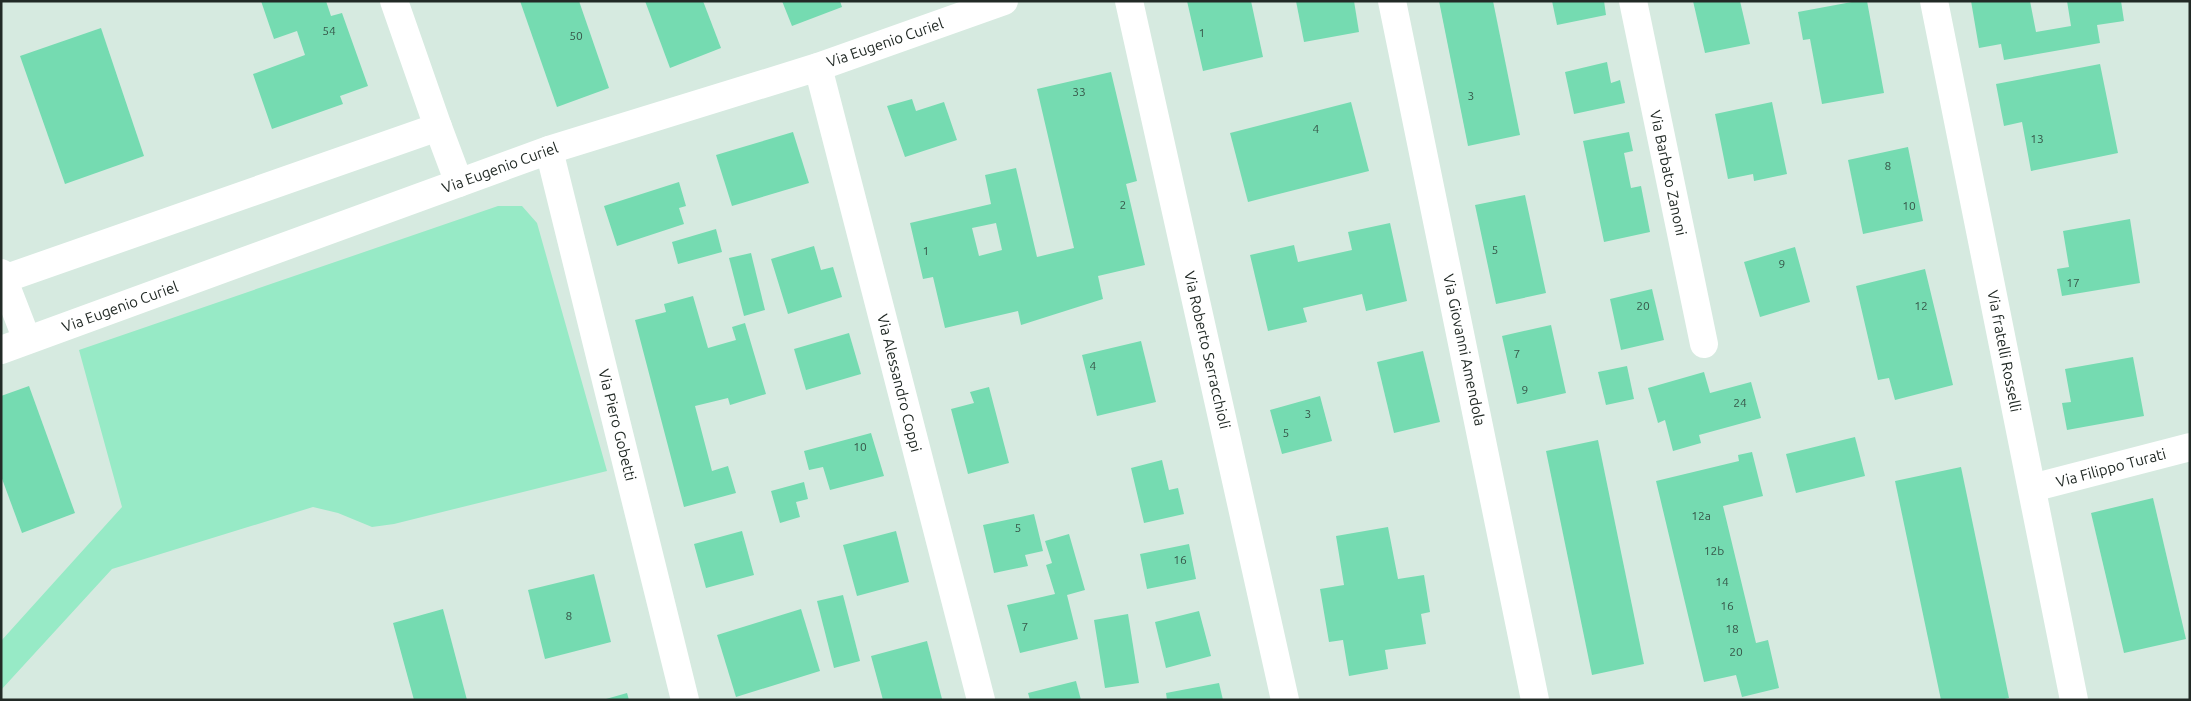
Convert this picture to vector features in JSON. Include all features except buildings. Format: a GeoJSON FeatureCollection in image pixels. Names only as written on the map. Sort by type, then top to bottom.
{"type":"FeatureCollection","features":[{"type":"Feature","properties":{"kind":"street"},"geometry":{"type":"LineString","coordinates":[[394,1],[459,183]]}},
{"type":"Feature","properties":{"kind":"street","name":"Via Eugenio Curiel"},"geometry":{"type":"LineString","coordinates":[[1,350],[549,150],[818,67],[1004,1]]}},
{"type":"Feature","properties":{"kind":"street","name":"Via Roberto Serracchioli"},"geometry":{"type":"LineString","coordinates":[[1129,1],[1285,700]]}},
{"type":"Feature","properties":{"kind":"street","name":"Via Giovanni Amendola"},"geometry":{"type":"LineString","coordinates":[[1392,1],[1535,700]]}},
{"type":"Feature","properties":{"kind":"street","name":"Via Barbato Zanoni"},"geometry":{"type":"LineString","coordinates":[[1633,1],[1704,344]]}},
{"type":"Feature","properties":{"kind":"street","name":"Via fratelli Rosselli"},"geometry":{"type":"LineString","coordinates":[[1934,1],[2074,700]]}},
{"type":"Feature","properties":{"kind":"street","name":"Via Alessandro Coppi"},"geometry":{"type":"LineString","coordinates":[[818,67],[981,700]]}},
{"type":"Feature","properties":{"kind":"street"},"geometry":{"type":"LineString","coordinates":[[27,340],[2,278],[438,127]]}},
{"type":"Feature","properties":{"kind":"street","name":"Via Piero Gobetti"},"geometry":{"type":"LineString","coordinates":[[549,150],[685,700]]}},
{"type":"Feature","properties":{"kind":"street","name":"Via Filippo Turati"},"geometry":{"type":"LineString","coordinates":[[2032,488],[2190,447]]}},
{"type":"Feature","properties":{"kind":"green space"},"geometry":{"type":"Polygon","coordinates":[[[498,206],[522,206],[537,223],[607,471],[394,524],[372,527],[338,513],[313,507],[112,569],[1,690],[1,641],[122,507],[79,350],[498,206]]]}}]}
